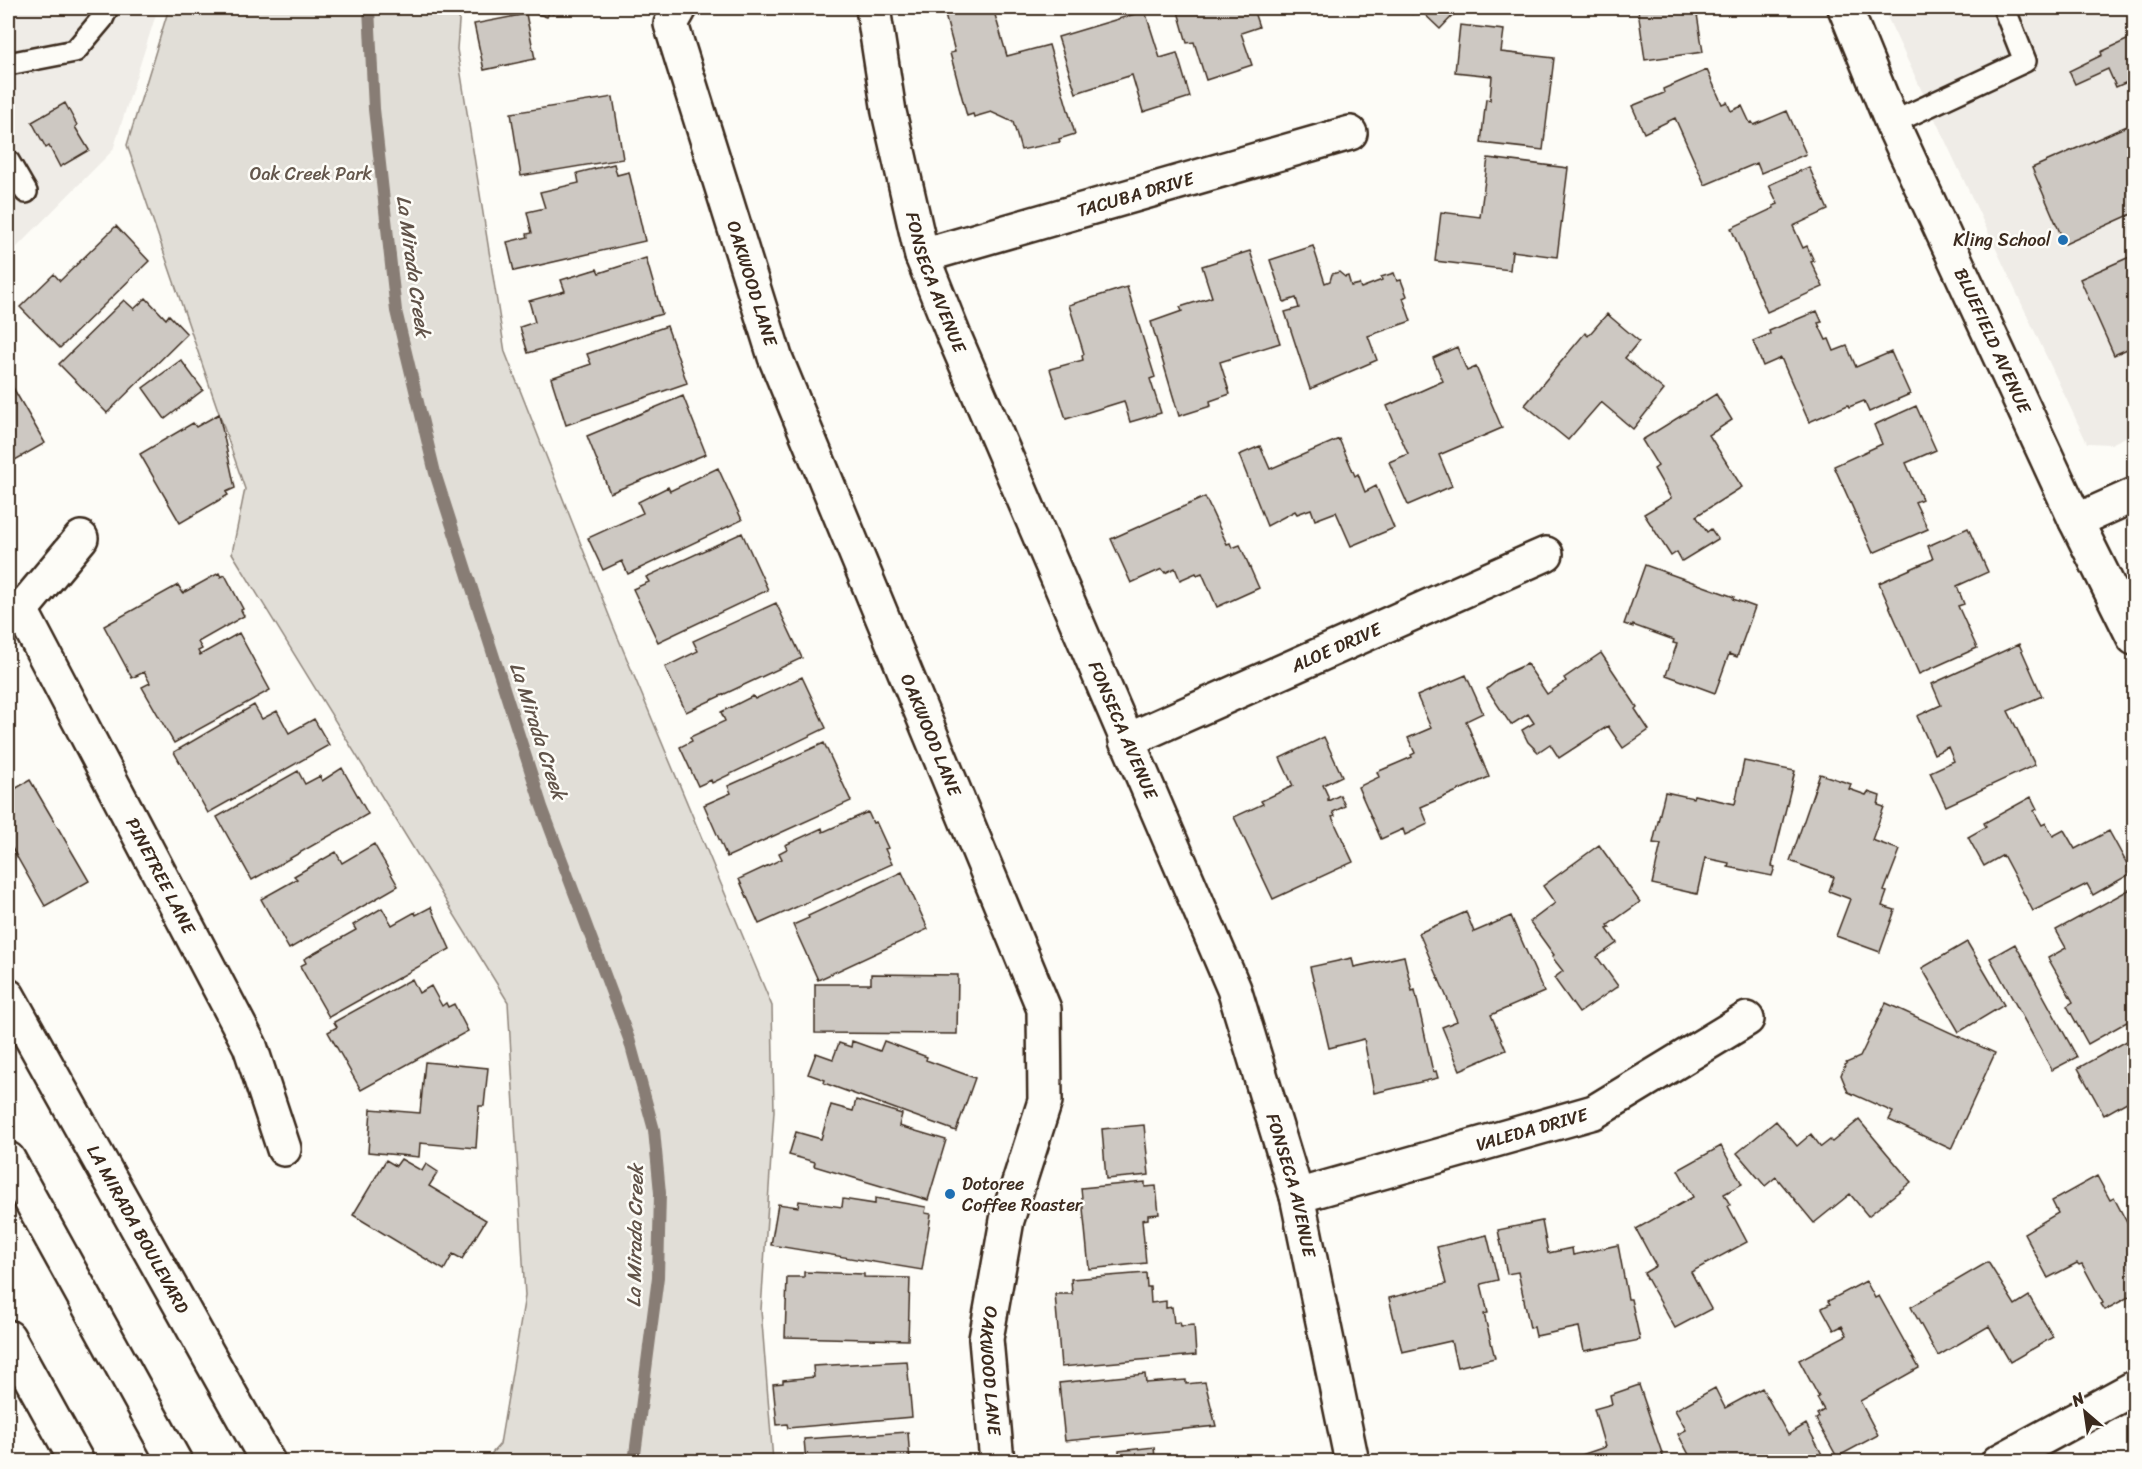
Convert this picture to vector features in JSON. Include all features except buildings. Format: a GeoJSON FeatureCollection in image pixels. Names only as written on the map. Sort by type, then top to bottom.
{"type":"FeatureCollection","features":[{"type":"Feature","properties":{"kind":"street","name":"FONSECA AVENUE"},"geometry":{"type":"LineString","coordinates":[[873,8],[889,112],[922,256],[1126,741],[1234,989],[1297,1196],[1352,1461]]}},
{"type":"Feature","properties":{"kind":"street","name":"BLUEFIELD AVENUE"},"geometry":{"type":"LineString","coordinates":[[1845,8],[1892,123],[2076,521],[2134,638]]}},
{"type":"Feature","properties":{"kind":"street","name":"OAKWOOD LANE"},"geometry":{"type":"LineString","coordinates":[[675,16],[774,357],[1044,1009],[1045,1101],[1007,1220],[986,1339],[997,1461]]}},
{"type":"Feature","properties":{"kind":"street","name":"TACUBA DRIVE"},"geometry":{"type":"LineString","coordinates":[[922,256],[1350,133]]}},
{"type":"Feature","properties":{"kind":"street"},"geometry":{"type":"LineString","coordinates":[[2076,521],[2134,495]]}},
{"type":"Feature","properties":{"kind":"street"},"geometry":{"type":"LineString","coordinates":[[14,614],[81,538]]}},
{"type":"Feature","properties":{"kind":"street","name":"ALOE DRIVE"},"geometry":{"type":"LineString","coordinates":[[1126,741],[1546,554]]}},
{"type":"Feature","properties":{"kind":"street","name":"PINETREE LANE"},"geometry":{"type":"LineString","coordinates":[[14,614],[250,1046],[284,1149]]}},
{"type":"Feature","properties":{"kind":"street","name":"LA MIRADA BOULEVARD"},"geometry":{"type":"LineString","coordinates":[[8,996],[268,1461]]}},
{"type":"Feature","properties":{"kind":"street","name":"VALEDA DRIVE"},"geometry":{"type":"LineString","coordinates":[[1297,1196],[1594,1112],[1747,1020]]}},
{"type":"Feature","properties":{"kind":"street"},"geometry":{"type":"LineString","coordinates":[[8,1159],[175,1461]]}},
{"type":"Feature","properties":{"kind":"street"},"geometry":{"type":"LineString","coordinates":[[8,1337],[77,1461]]}},
{"type":"Feature","properties":{"kind":"street"},"geometry":{"type":"LineString","coordinates":[[1998,1461],[2134,1388]]}},
{"type":"Feature","properties":{"kind":"lane"},"geometry":{"type":"LineString","coordinates":[[8,64],[75,51],[102,19],[106,8]]}},
{"type":"Feature","properties":{"kind":"lane"},"geometry":{"type":"LineString","coordinates":[[1892,123],[2025,61],[2004,8]]}},
{"type":"Feature","properties":{"kind":"lane"},"geometry":{"type":"LineString","coordinates":[[8,161],[26,192]]}},
{"type":"Feature","properties":{"kind":"shaded area"},"geometry":{"type":"Polygon","coordinates":[[[8,8],[158,8],[113,150],[8,256],[8,8]]]}},
{"type":"Feature","properties":{"kind":"shaded area","name":"Kling School"},"geometry":{"type":"Polygon","coordinates":[[[1883,8],[2134,8],[2134,433],[2111,444],[2087,443],[1883,8]]]}},
{"type":"Feature","properties":{"kind":"green space","name":"Oak Creek Park"},"geometry":{"type":"Polygon","coordinates":[[[169,8],[460,8],[457,49],[505,352],[614,628],[772,1006],[774,1111],[761,1310],[773,1461],[485,1461],[500,1444],[525,1296],[508,1002],[232,553],[245,489],[127,145],[169,8]]]}},
{"type":"Feature","properties":{"kind":"waterway","name":"La Mirada Creek"},"geometry":{"type":"LineString","coordinates":[[369,8],[374,109],[396,311],[435,473],[542,807],[629,1039],[654,1130],[660,1193],[658,1277],[634,1462]]}},
{"type":"Feature","properties":{"kind":"place","name":"Kling School"},"geometry":{"type":"Point","coordinates":[2063,240]}},
{"type":"Feature","properties":{"kind":"place","name":"Dotoree Coffee Roaster"},"geometry":{"type":"Point","coordinates":[950,1194]}}]}
